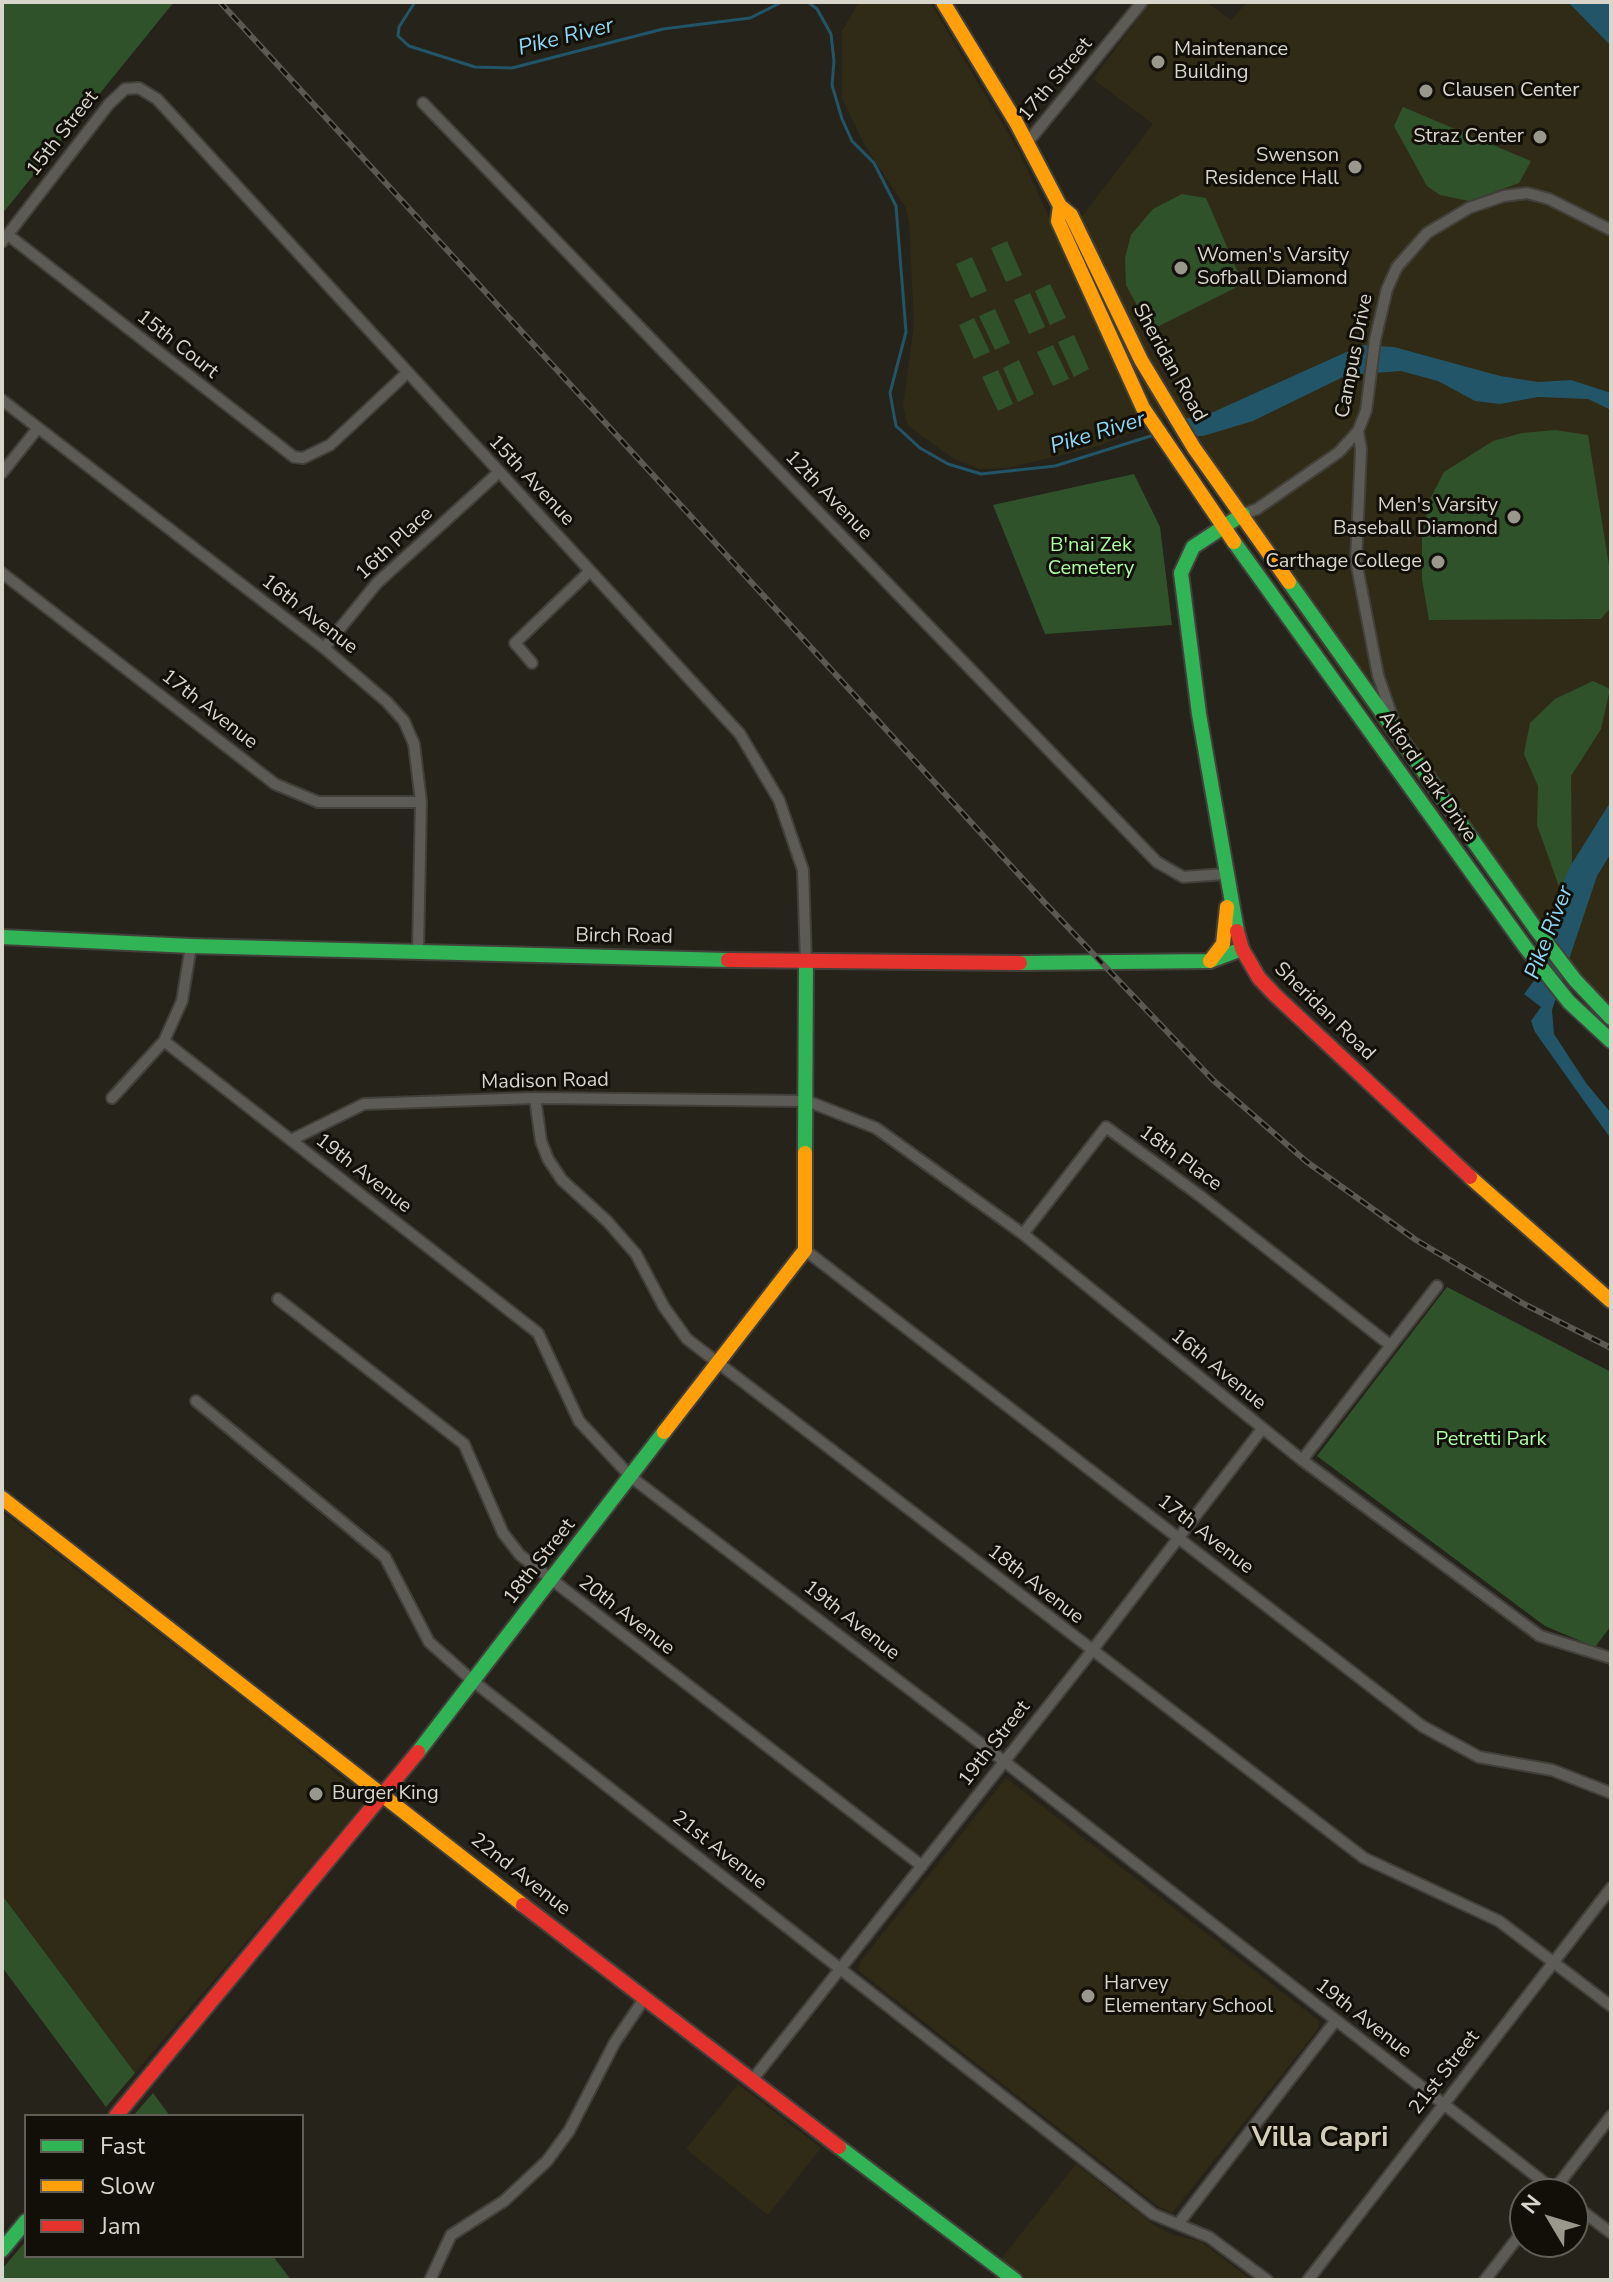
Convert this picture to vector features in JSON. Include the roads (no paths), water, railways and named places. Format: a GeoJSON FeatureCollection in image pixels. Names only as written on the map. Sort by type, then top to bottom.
{"type":"FeatureCollection","features":[{"type":"Feature","properties":{"kind":"street","name":"Sheridan Road"},"geometry":{"type":"LineString","coordinates":[[943,2],[1027,143],[1060,206],[1071,215],[1126,331],[1166,403],[1194,448],[1243,514],[1193,547],[1183,562],[1181,573],[1199,714],[1229,899],[1242,949],[1267,987],[1476,1183],[1611,1301]]}},
{"type":"Feature","properties":{"kind":"street","name":"17th Street"},"geometry":{"type":"LineString","coordinates":[[1027,143],[1142,2]]}},
{"type":"Feature","properties":{"kind":"street","name":"15th Avenue"},"geometry":{"type":"LineString","coordinates":[[125,89],[139,88],[157,99],[735,728],[770,781],[803,870],[806,962]]}},
{"type":"Feature","properties":{"kind":"street","name":"15th Street"},"geometry":{"type":"LineString","coordinates":[[5,238],[109,104],[125,89]]}},
{"type":"Feature","properties":{"kind":"street","name":"12th Avenue"},"geometry":{"type":"LineString","coordinates":[[423,103],[1157,862],[1183,877],[1225,874]]}},
{"type":"Feature","properties":{"kind":"street","name":"Campus Drive"},"geometry":{"type":"LineString","coordinates":[[1402,743],[1378,675],[1356,561],[1361,449],[1358,431],[1370,384],[1383,301],[1397,267],[1427,233],[1469,208],[1504,196],[1527,193],[1569,206],[1611,230]]}},
{"type":"Feature","properties":{"kind":"street","name":"Sheridan Road"},"geometry":{"type":"LineString","coordinates":[[1060,206],[1058,221],[1143,408],[1223,526]]}},
{"type":"Feature","properties":{"kind":"street","name":"15th Court"},"geometry":{"type":"LineString","coordinates":[[5,238],[294,457],[303,458],[330,445],[407,373]]}},
{"type":"Feature","properties":{"kind":"street","name":"16th Avenue"},"geometry":{"type":"LineString","coordinates":[[2,400],[324,648],[387,702],[404,721],[414,744],[421,802],[418,952]]}},
{"type":"Feature","properties":{"kind":"street"},"geometry":{"type":"LineString","coordinates":[[2,473],[38,428]]}},
{"type":"Feature","properties":{"kind":"street"},"geometry":{"type":"LineString","coordinates":[[1243,514],[1257,509],[1339,452],[1358,431]]}},
{"type":"Feature","properties":{"kind":"street","name":"16th Place"},"geometry":{"type":"LineString","coordinates":[[324,648],[377,583],[498,473]]}},
{"type":"Feature","properties":{"kind":"street","name":"Alford Park Drive"},"geometry":{"type":"LineString","coordinates":[[1243,514],[1536,929],[1575,980],[1611,1018]]}},
{"type":"Feature","properties":{"kind":"street","name":"Alford Park Drive"},"geometry":{"type":"LineString","coordinates":[[1223,526],[1526,948],[1569,1002],[1611,1041]]}},
{"type":"Feature","properties":{"kind":"street"},"geometry":{"type":"LineString","coordinates":[[532,663],[515,643],[590,571]]}},
{"type":"Feature","properties":{"kind":"street","name":"17th Avenue"},"geometry":{"type":"LineString","coordinates":[[2,573],[275,784],[318,802],[421,802]]}},
{"type":"Feature","properties":{"kind":"street"},"geometry":{"type":"LineString","coordinates":[[1210,961],[1223,944],[1229,899]]}},
{"type":"Feature","properties":{"kind":"street","name":"Birch Road"},"geometry":{"type":"LineString","coordinates":[[2,937],[191,946],[806,962],[1101,964],[1210,961],[1242,949]]}},
{"type":"Feature","properties":{"kind":"street"},"geometry":{"type":"LineString","coordinates":[[112,1098],[164,1041],[182,1001],[191,946]]}},
{"type":"Feature","properties":{"kind":"street"},"geometry":{"type":"LineString","coordinates":[[805,1250],[806,962]]}},
{"type":"Feature","properties":{"kind":"street","name":"19th Avenue"},"geometry":{"type":"LineString","coordinates":[[164,1041],[538,1333],[579,1421],[631,1477],[1005,1762],[1536,2178]]}},
{"type":"Feature","properties":{"kind":"street","name":"Madison Road"},"geometry":{"type":"LineString","coordinates":[[291,1140],[364,1104],[535,1098],[807,1101]]}},
{"type":"Feature","properties":{"kind":"street","name":"18th Avenue"},"geometry":{"type":"LineString","coordinates":[[535,1098],[541,1141],[562,1180],[607,1221],[636,1254],[664,1307],[687,1339],[1091,1652],[1364,1858],[1499,1921],[1611,2006]]}},
{"type":"Feature","properties":{"kind":"street","name":"16th Avenue"},"geometry":{"type":"LineString","coordinates":[[807,1101],[876,1128],[1023,1234],[1262,1429],[1540,1636],[1611,1658]]}},
{"type":"Feature","properties":{"kind":"street","name":"18th Place"},"geometry":{"type":"LineString","coordinates":[[1023,1234],[1106,1127],[1390,1345]]}},
{"type":"Feature","properties":{"kind":"street","name":"17th Avenue"},"geometry":{"type":"LineString","coordinates":[[805,1250],[1422,1726],[1479,1757],[1552,1770],[1611,1793]]}},
{"type":"Feature","properties":{"kind":"street","name":"18th Street"},"geometry":{"type":"LineString","coordinates":[[118,2114],[385,1794],[805,1250]]}},
{"type":"Feature","properties":{"kind":"street"},"geometry":{"type":"LineString","coordinates":[[1302,1460],[1437,1286]]}},
{"type":"Feature","properties":{"kind":"street","name":"20th Avenue"},"geometry":{"type":"LineString","coordinates":[[278,1299],[464,1444],[503,1533],[520,1555],[922,1866]]}},
{"type":"Feature","properties":{"kind":"street","name":"21st Avenue"},"geometry":{"type":"LineString","coordinates":[[196,1401],[385,1557],[429,1642],[473,1681],[1153,2214],[1217,2242],[1267,2280]]}},
{"type":"Feature","properties":{"kind":"street","name":"19th Street"},"geometry":{"type":"LineString","coordinates":[[753,2079],[1180,1539],[1262,1429]]}},
{"type":"Feature","properties":{"kind":"street","name":"22nd Avenue"},"geometry":{"type":"LineString","coordinates":[[2,1498],[644,1999],[1015,2280]]}},
{"type":"Feature","properties":{"kind":"street","name":"21st Street"},"geometry":{"type":"LineString","coordinates":[[1308,2280],[1611,1888]]}},
{"type":"Feature","properties":{"kind":"street"},"geometry":{"type":"LineString","coordinates":[[430,2280],[451,2235],[504,2201],[562,2141],[615,2042],[644,1999]]}},
{"type":"Feature","properties":{"kind":"street"},"geometry":{"type":"LineString","coordinates":[[1178,2224],[1336,2020]]}},
{"type":"Feature","properties":{"kind":"street"},"geometry":{"type":"LineString","coordinates":[[1566,2178],[1611,2116]]}},
{"type":"Feature","properties":{"kind":"street"},"geometry":{"type":"LineString","coordinates":[[1589,2216],[1611,2233]]}},
{"type":"Feature","properties":{"kind":"street"},"geometry":{"type":"LineString","coordinates":[[2,2250],[24,2223]]}},
{"type":"Feature","properties":{"kind":"street"},"geometry":{"type":"LineString","coordinates":[[1485,2280],[1509,2249]]}},
{"type":"Feature","properties":{"kind":"water"},"geometry":{"type":"Polygon","coordinates":[[[1568,2],[1611,2],[1611,46],[1568,2]]]}},
{"type":"Feature","properties":{"kind":"water"},"geometry":{"type":"Polygon","coordinates":[[[1362,345],[1394,347],[1500,376],[1538,382],[1571,380],[1611,393],[1611,410],[1588,399],[1538,397],[1500,404],[1475,401],[1438,381],[1401,371],[1347,375],[1253,421],[1203,436],[1196,436],[1184,419],[1211,413],[1362,345]]]}},
{"type":"Feature","properties":{"kind":"water"},"geometry":{"type":"Polygon","coordinates":[[[1611,801],[1611,853],[1597,876],[1552,1010],[1554,1034],[1586,1083],[1611,1113],[1611,1139],[1535,1032],[1531,1021],[1541,1007],[1524,994],[1536,978],[1553,938],[1556,905],[1568,870],[1611,801]]]}},
{"type":"Feature","properties":{"kind":"waterway","name":"Pike River"},"geometry":{"type":"LineString","coordinates":[[415,2],[399,27],[398,36],[409,46],[475,67],[512,68],[663,29],[750,18],[782,2]]}},
{"type":"Feature","properties":{"kind":"waterway","name":"Pike River"},"geometry":{"type":"LineString","coordinates":[[808,2],[817,9],[831,34],[834,61],[832,85],[842,119],[852,141],[874,163],[896,206],[906,332],[890,393],[896,426],[920,448],[948,464],[981,474],[1055,466],[1154,435]]}},
{"type":"Feature","properties":{"kind":"railway"},"geometry":{"type":"LineString","coordinates":[[220,2],[1044,902],[1213,1080],[1307,1162],[1416,1240],[1524,1304],[1611,1348]]}},
{"type":"Feature","properties":{"kind":"place","name":"Maintenance Building"},"geometry":{"type":"Point","coordinates":[1158,62]}},
{"type":"Feature","properties":{"kind":"place","name":"Clausen Center"},"geometry":{"type":"Point","coordinates":[1426,91]}},
{"type":"Feature","properties":{"kind":"place","name":"Straz Center"},"geometry":{"type":"Point","coordinates":[1540,137]}},
{"type":"Feature","properties":{"kind":"place","name":"Swenson Residence Hall"},"geometry":{"type":"Point","coordinates":[1355,167]}},
{"type":"Feature","properties":{"kind":"place","name":"Women's Varsity Sofball Diamond"},"geometry":{"type":"Point","coordinates":[1181,268]}},
{"type":"Feature","properties":{"kind":"place","name":"Men's Varsity Baseball Diamond"},"geometry":{"type":"Point","coordinates":[1514,517]}},
{"type":"Feature","properties":{"kind":"place","name":"Carthage College"},"geometry":{"type":"Point","coordinates":[1438,562]}},
{"type":"Feature","properties":{"kind":"place","name":"Burger King"},"geometry":{"type":"Point","coordinates":[316,1794]}},
{"type":"Feature","properties":{"kind":"place","name":"Harvey Elementary School"},"geometry":{"type":"Point","coordinates":[1088,1996]}},
{"type":"Feature","properties":{"kind":"district","name":"Villa Capri"},"geometry":{"type":"Point","coordinates":[1320,2139]}},
{"type":"Feature","properties":{"kind":"park label","name":"B'nai Zek Cemetery"},"geometry":{"type":"Point","coordinates":[1091,558]}},
{"type":"Feature","properties":{"kind":"park label","name":"Petretti Park"},"geometry":{"type":"Point","coordinates":[1491,1440]}}]}
